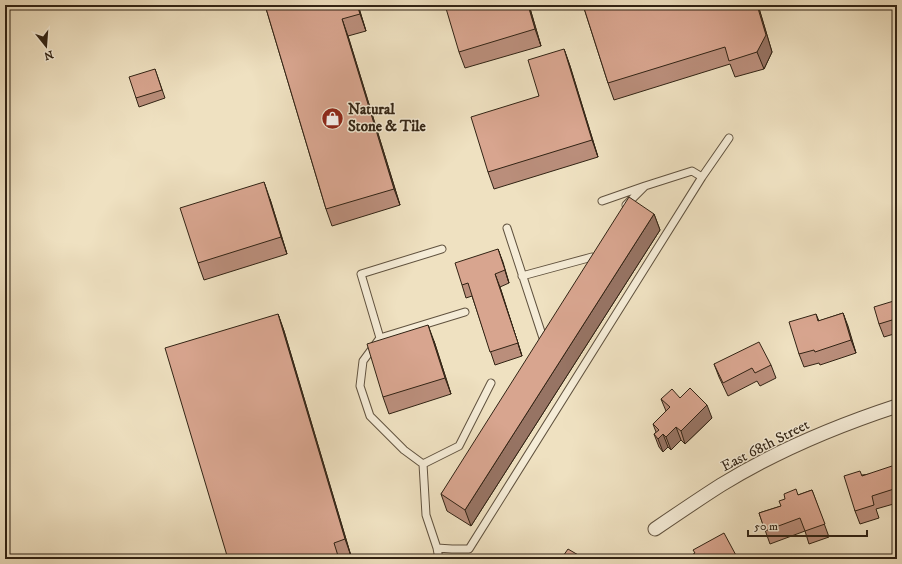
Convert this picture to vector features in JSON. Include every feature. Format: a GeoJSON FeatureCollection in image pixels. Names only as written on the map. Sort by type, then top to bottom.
{"type":"FeatureCollection","features":[{"type":"Feature","properties":{"kind":"street","name":"East 68th Street"},"geometry":{"type":"LineString","coordinates":[[655,529],[721,484],[772,456],[799,443],[860,418],[897,406]]}},
{"type":"Feature","properties":{"kind":"lane"},"geometry":{"type":"LineString","coordinates":[[437,548],[469,549],[702,177],[729,138]]}},
{"type":"Feature","properties":{"kind":"lane"},"geometry":{"type":"LineString","coordinates":[[602,201],[692,171],[702,177]]}},
{"type":"Feature","properties":{"kind":"lane"},"geometry":{"type":"LineString","coordinates":[[621,210],[645,186]]}},
{"type":"Feature","properties":{"kind":"lane"},"geometry":{"type":"LineString","coordinates":[[506,228],[543,338]]}},
{"type":"Feature","properties":{"kind":"lane"},"geometry":{"type":"LineString","coordinates":[[380,338],[361,274],[442,250]]}},
{"type":"Feature","properties":{"kind":"lane"},"geometry":{"type":"LineString","coordinates":[[522,276],[592,257]]}},
{"type":"Feature","properties":{"kind":"lane"},"geometry":{"type":"LineString","coordinates":[[439,559],[426,515],[422,464],[404,450],[370,416],[360,386],[363,361],[380,338],[465,312]]}},
{"type":"Feature","properties":{"kind":"lane"},"geometry":{"type":"LineString","coordinates":[[422,464],[459,446],[491,383]]}},
{"type":"Feature","properties":{"kind":"building"},"geometry":{"type":"Polygon","coordinates":[[[265,5],[357,5],[360,14],[342,19],[394,189],[326,209],[265,5]]]}},
{"type":"Feature","properties":{"kind":"building"},"geometry":{"type":"Polygon","coordinates":[[[445,5],[528,5],[535,29],[459,52],[445,5]]]}},
{"type":"Feature","properties":{"kind":"building"},"geometry":{"type":"Polygon","coordinates":[[[583,5],[757,5],[766,35],[757,52],[729,61],[725,47],[608,83],[583,5]]]}},
{"type":"Feature","properties":{"kind":"building"},"geometry":{"type":"Polygon","coordinates":[[[564,49],[592,140],[488,172],[471,117],[539,96],[528,60],[564,49]]]}},
{"type":"Feature","properties":{"kind":"building"},"geometry":{"type":"Polygon","coordinates":[[[155,69],[162,90],[136,98],[129,77],[155,69]]]}},
{"type":"Feature","properties":{"kind":"building"},"geometry":{"type":"Polygon","coordinates":[[[264,182],[281,237],[198,263],[180,208],[264,182]]]}},
{"type":"Feature","properties":{"kind":"building"},"geometry":{"type":"Polygon","coordinates":[[[629,197],[654,214],[465,510],[441,494],[629,197]]]}},
{"type":"Feature","properties":{"kind":"building"},"geometry":{"type":"Polygon","coordinates":[[[498,249],[505,270],[495,274],[518,343],[490,352],[468,283],[462,285],[455,263],[498,249]]]}},
{"type":"Feature","properties":{"kind":"building"},"geometry":{"type":"Polygon","coordinates":[[[897,300],[897,322],[893,323],[892,320],[879,324],[874,307],[897,300]]]}},
{"type":"Feature","properties":{"kind":"building"},"geometry":{"type":"Polygon","coordinates":[[[843,313],[851,340],[815,352],[814,350],[799,354],[789,322],[816,314],[818,321],[843,313]]]}},
{"type":"Feature","properties":{"kind":"building"},"geometry":{"type":"Polygon","coordinates":[[[278,314],[345,539],[334,543],[339,559],[228,559],[165,348],[278,314]]]}},
{"type":"Feature","properties":{"kind":"building"},"geometry":{"type":"Polygon","coordinates":[[[428,325],[445,378],[383,397],[367,344],[428,325]]]}},
{"type":"Feature","properties":{"kind":"building"},"geometry":{"type":"Polygon","coordinates":[[[759,342],[771,365],[755,373],[752,368],[723,383],[714,364],[759,342]]]}},
{"type":"Feature","properties":{"kind":"building"},"geometry":{"type":"Polygon","coordinates":[[[690,388],[707,405],[681,431],[676,427],[666,437],[663,434],[658,439],[654,434],[659,430],[653,424],[670,407],[661,399],[672,389],[680,398],[690,388]]]}},
{"type":"Feature","properties":{"kind":"building"},"geometry":{"type":"Polygon","coordinates":[[[895,465],[897,472],[897,488],[872,496],[874,505],[855,511],[844,476],[860,471],[862,476],[895,465]]]}},
{"type":"Feature","properties":{"kind":"building"},"geometry":{"type":"Polygon","coordinates":[[[796,489],[798,495],[812,490],[825,524],[805,531],[800,518],[765,531],[759,513],[781,506],[779,501],[785,499],[784,494],[796,489]]]}},
{"type":"Feature","properties":{"kind":"building"},"geometry":{"type":"Polygon","coordinates":[[[724,533],[738,559],[685,559],[695,553],[693,550],[724,533]]]}},
{"type":"Feature","properties":{"kind":"building"},"geometry":{"type":"Polygon","coordinates":[[[568,549],[585,559],[561,559],[568,549]]]}},
{"type":"Feature","properties":{"kind":"building"},"geometry":{"type":"Polygon","coordinates":[[[68,555],[69,559],[53,559],[68,555]]]}},
{"type":"Feature","properties":{"kind":"place","name":"Natural Stone & Tile"},"geometry":{"type":"Point","coordinates":[333,118]}}]}
